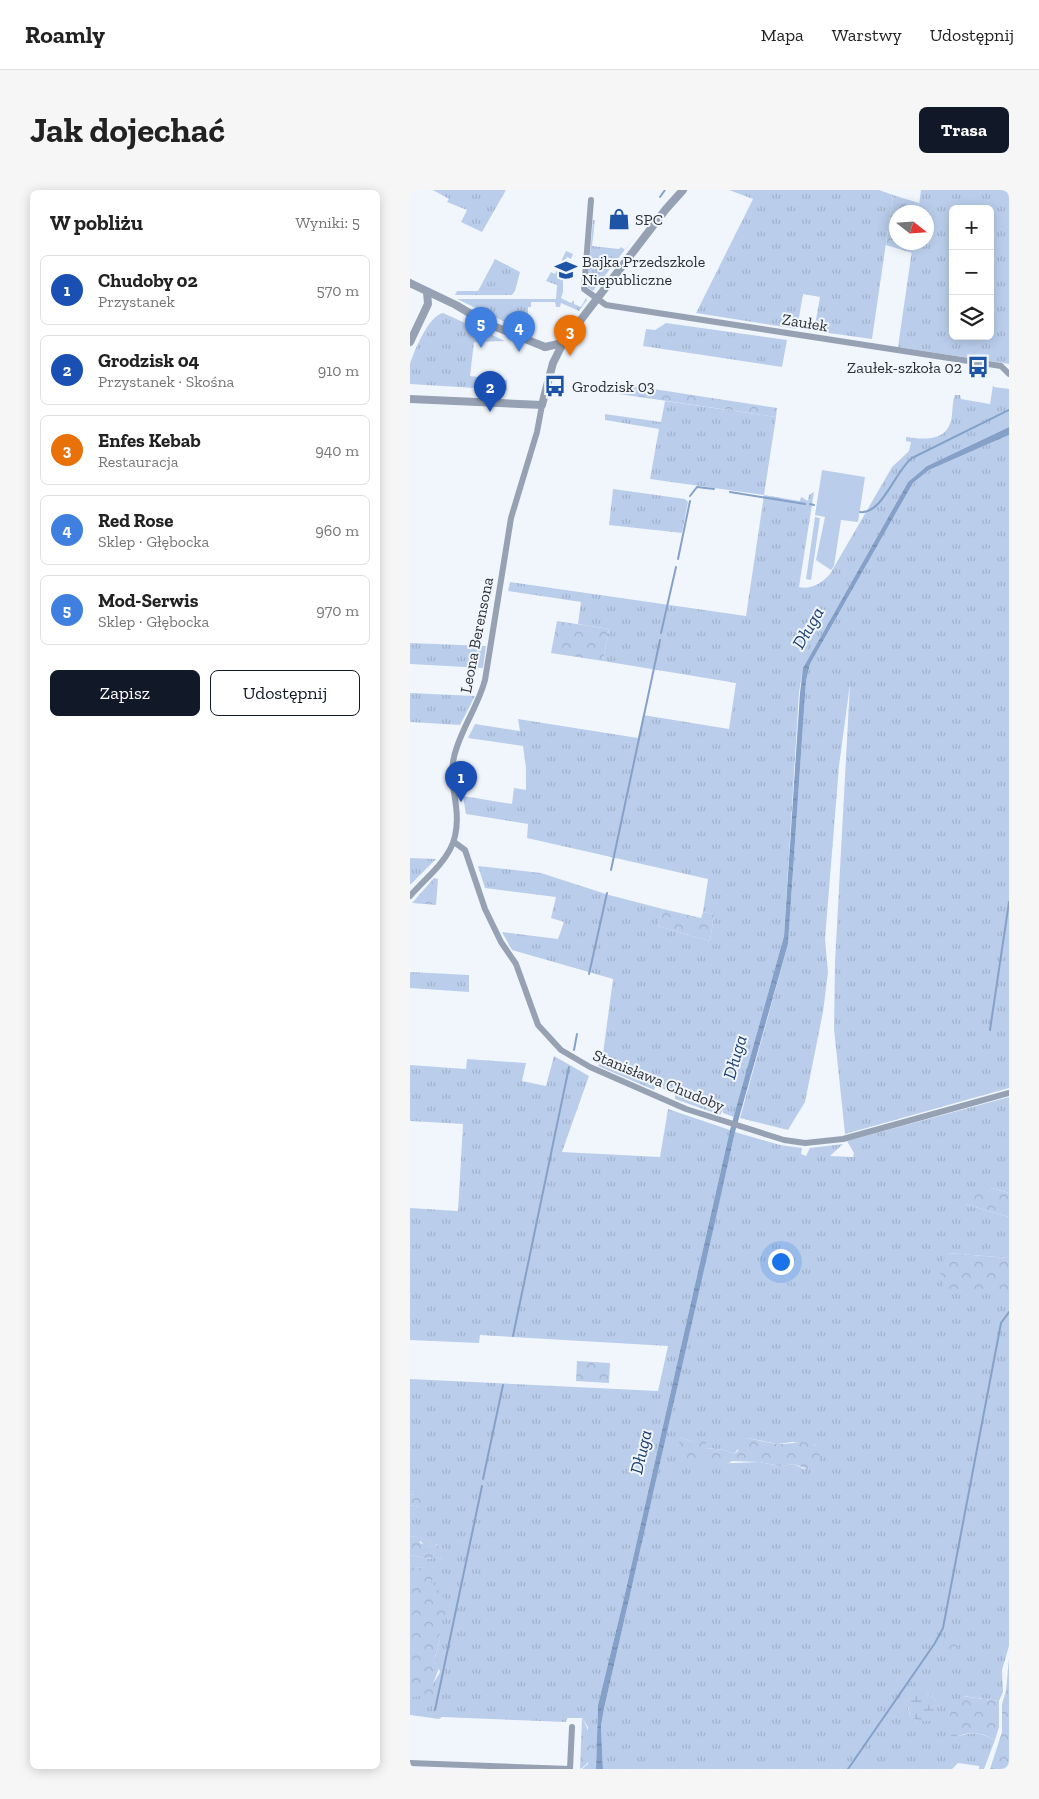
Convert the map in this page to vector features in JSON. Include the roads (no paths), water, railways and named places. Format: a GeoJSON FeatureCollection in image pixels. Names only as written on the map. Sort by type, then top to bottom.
{"type":"FeatureCollection","features":[{"type":"Feature","properties":{"kind":"street","name":"Leona Berensona"},"geometry":{"type":"LineString","coordinates":[[410,896],[443,859],[454,842],[458,826],[453,785],[453,761],[460,739],[482,693],[511,518],[537,432],[553,363],[563,343],[596,299],[683,190]]}},
{"type":"Feature","properties":{"kind":"street"},"geometry":{"type":"LineString","coordinates":[[591,200],[583,285],[585,292],[596,299]]}},
{"type":"Feature","properties":{"kind":"street"},"geometry":{"type":"LineString","coordinates":[[410,283],[446,300],[486,323],[545,347],[563,343]]}},
{"type":"Feature","properties":{"kind":"street"},"geometry":{"type":"LineString","coordinates":[[410,342],[428,304],[427,292]]}},
{"type":"Feature","properties":{"kind":"street","name":"Zaułek"},"geometry":{"type":"LineString","coordinates":[[596,299],[615,306],[1002,366],[1009,374]]}},
{"type":"Feature","properties":{"kind":"street"},"geometry":{"type":"LineString","coordinates":[[428,304],[446,300]]}},
{"type":"Feature","properties":{"kind":"street"},"geometry":{"type":"LineString","coordinates":[[545,347],[553,363]]}},
{"type":"Feature","properties":{"kind":"street"},"geometry":{"type":"LineString","coordinates":[[410,399],[542,405]]}},
{"type":"Feature","properties":{"kind":"street","name":"Stanisława Chudoby"},"geometry":{"type":"LineString","coordinates":[[454,842],[465,850],[485,909],[501,942],[516,964],[538,1025],[554,1045],[565,1054],[590,1067],[686,1109],[792,1141],[826,1142],[1009,1093]]}},
{"type":"Feature","properties":{"kind":"street"},"geometry":{"type":"LineString","coordinates":[[410,1762],[570,1769],[572,1727]]}},
{"type":"Feature","properties":{"kind":"water"},"geometry":{"type":"Polygon","coordinates":[[[1009,427],[1009,435],[929,470],[913,483],[810,664],[806,681],[788,944],[735,1132],[604,1709],[601,1726],[603,1769],[596,1769],[598,1705],[730,1130],[784,936],[803,668],[908,482],[927,466],[1009,427]]]}},
{"type":"Feature","properties":{"kind":"waterway"},"geometry":{"type":"LineString","coordinates":[[660,197],[665,190]]}},
{"type":"Feature","properties":{"kind":"waterway"},"geometry":{"type":"LineString","coordinates":[[860,512],[868,511],[882,500],[912,458],[1009,410]]}},
{"type":"Feature","properties":{"kind":"waterway"},"geometry":{"type":"LineString","coordinates":[[690,496],[697,487],[714,489]]}},
{"type":"Feature","properties":{"kind":"waterway"},"geometry":{"type":"LineString","coordinates":[[730,492],[805,504]]}},
{"type":"Feature","properties":{"kind":"waterway"},"geometry":{"type":"LineString","coordinates":[[678,559],[690,501]]}},
{"type":"Feature","properties":{"kind":"waterway"},"geometry":{"type":"LineString","coordinates":[[810,504],[814,505]]}},
{"type":"Feature","properties":{"kind":"waterway"},"geometry":{"type":"LineString","coordinates":[[661,633],[676,567]]}},
{"type":"Feature","properties":{"kind":"waterway"},"geometry":{"type":"LineString","coordinates":[[611,870],[660,640]]}},
{"type":"Feature","properties":{"kind":"waterway"},"geometry":{"type":"LineString","coordinates":[[589,974],[607,893]]}},
{"type":"Feature","properties":{"kind":"waterway"},"geometry":{"type":"LineString","coordinates":[[990,1030],[1009,902]]}},
{"type":"Feature","properties":{"kind":"waterway"},"geometry":{"type":"LineString","coordinates":[[574,1050],[577,1034]]}},
{"type":"Feature","properties":{"kind":"waterway"},"geometry":{"type":"LineString","coordinates":[[513,1336],[569,1067]]}},
{"type":"Feature","properties":{"kind":"waterway"},"geometry":{"type":"LineString","coordinates":[[848,1769],[935,1643],[943,1628],[1001,1323],[1009,1312]]}},
{"type":"Feature","properties":{"kind":"waterway"},"geometry":{"type":"LineString","coordinates":[[483,1479],[503,1385]]}},
{"type":"Feature","properties":{"kind":"waterway"},"geometry":{"type":"LineString","coordinates":[[435,1710],[482,1486]]}},
{"type":"Feature","properties":{"kind":"place","name":"SPC"},"geometry":{"type":"Point","coordinates":[619,219]}},
{"type":"Feature","properties":{"kind":"place","name":"Bajka Przedszkole Niepubliczne"},"geometry":{"type":"Point","coordinates":[566,270]}},
{"type":"Feature","properties":{"kind":"place","name":"Mod-Serwis"},"geometry":{"type":"Point","coordinates":[481,348]}},
{"type":"Feature","properties":{"kind":"place","name":"Red Rose"},"geometry":{"type":"Point","coordinates":[519,352]}},
{"type":"Feature","properties":{"kind":"place","name":"Enfes Kebab"},"geometry":{"type":"Point","coordinates":[570,356]}},
{"type":"Feature","properties":{"kind":"place","name":"Zaułek-szkoła 02"},"geometry":{"type":"Point","coordinates":[978,367]}},
{"type":"Feature","properties":{"kind":"place","name":"Grodzisk 03"},"geometry":{"type":"Point","coordinates":[555,386]}},
{"type":"Feature","properties":{"kind":"place","name":"Grodzisk 04"},"geometry":{"type":"Point","coordinates":[490,412]}},
{"type":"Feature","properties":{"kind":"place","name":"Chudoby 02"},"geometry":{"type":"Point","coordinates":[461,802]}},
{"type":"Feature","properties":{"kind":"water label","name":"Długa"},"geometry":{"type":"Point","coordinates":[808,628]}},
{"type":"Feature","properties":{"kind":"water label","name":"Długa"},"geometry":{"type":"Point","coordinates":[735,1057]}},
{"type":"Feature","properties":{"kind":"water label","name":"Długa"},"geometry":{"type":"Point","coordinates":[641,1452]}}]}
